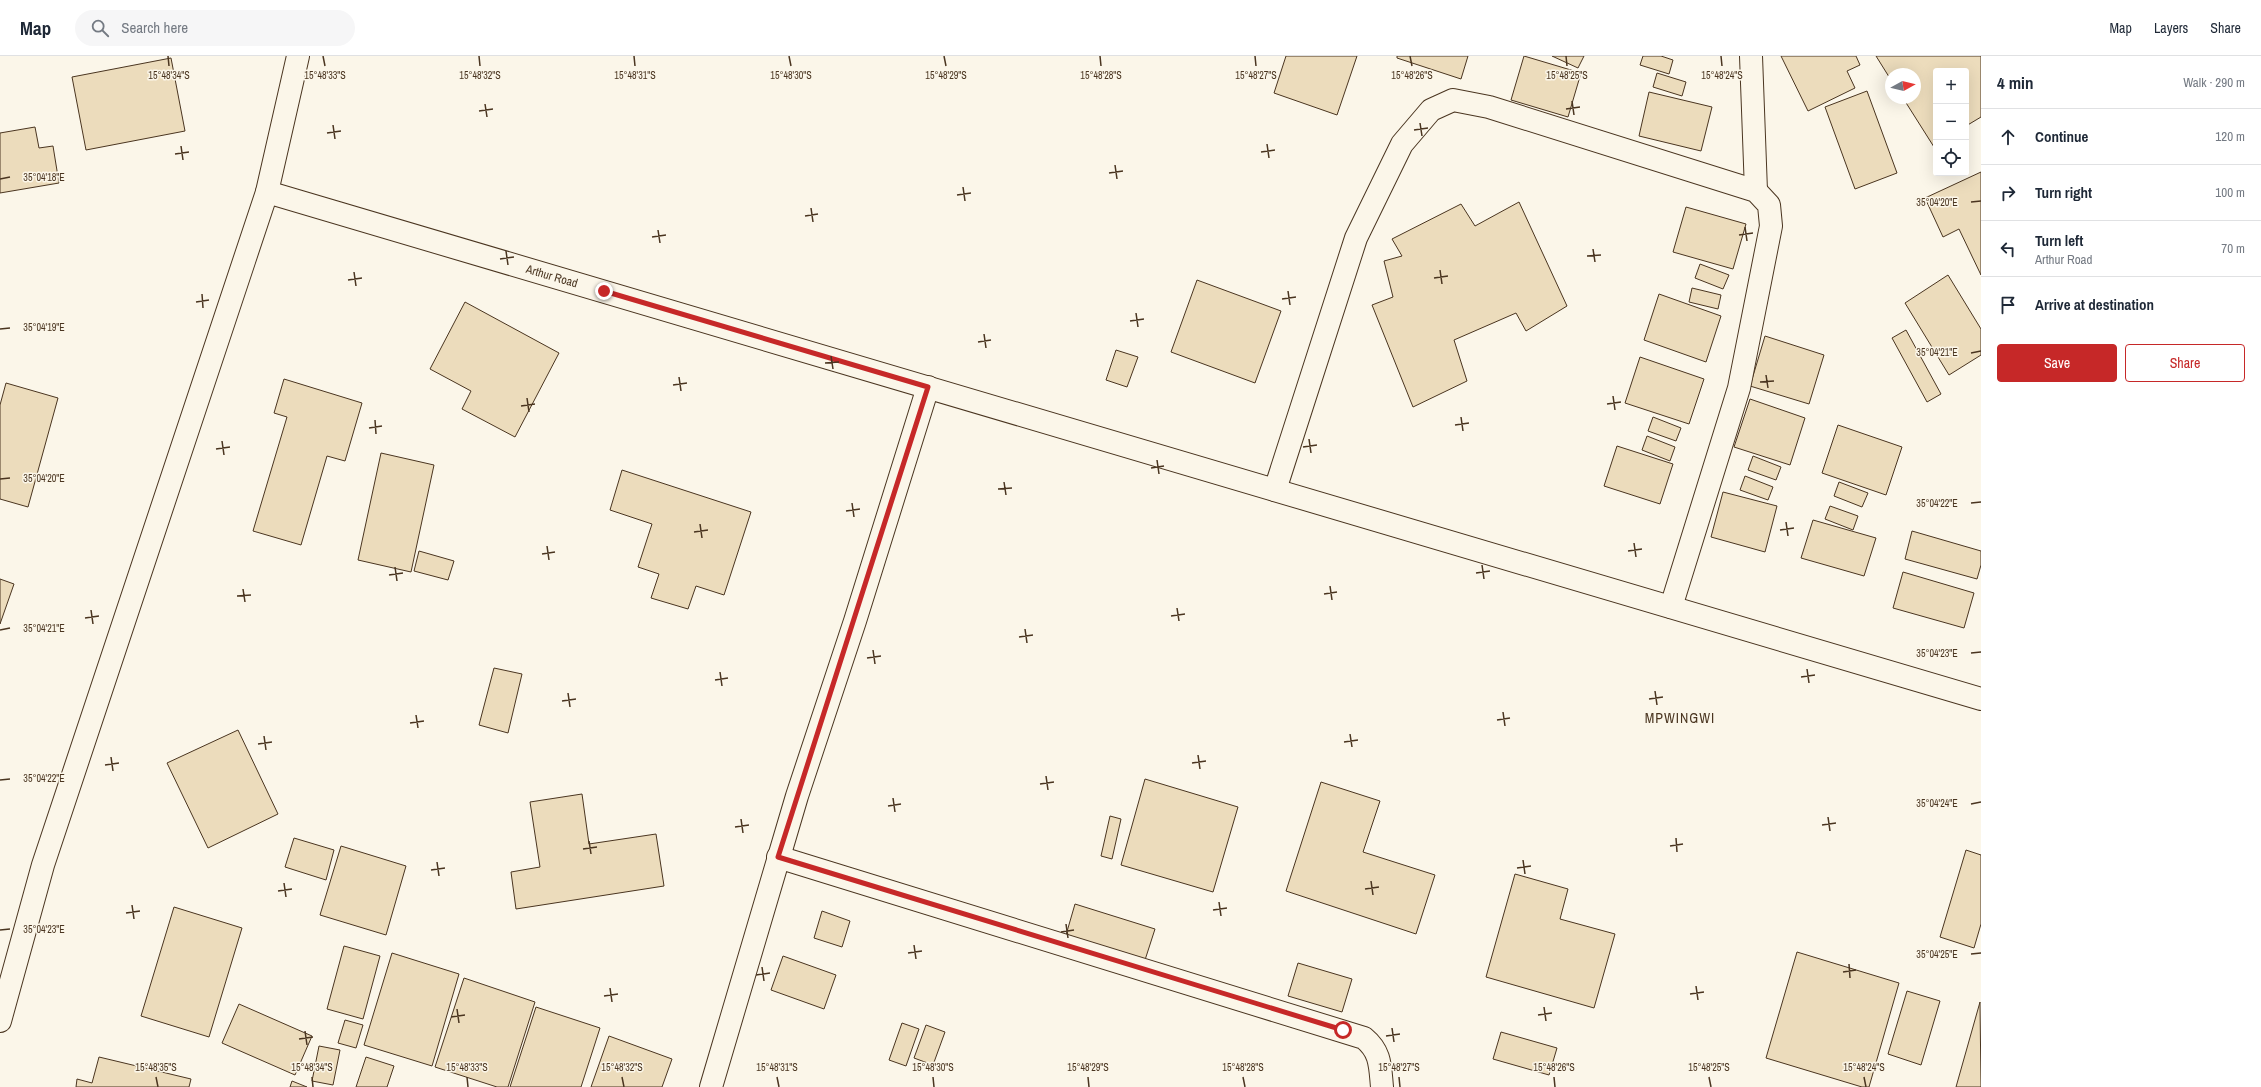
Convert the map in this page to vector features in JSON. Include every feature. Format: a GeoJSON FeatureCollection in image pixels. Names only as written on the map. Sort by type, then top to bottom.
{"type":"FeatureCollection","features":[{"type":"Feature","properties":{"kind":"street"},"geometry":{"type":"LineString","coordinates":[[0,1021],[43,865],[267,192],[298,56]]}},
{"type":"Feature","properties":{"kind":"street"},"geometry":{"type":"LineString","coordinates":[[1751,56],[1756,191]]}},
{"type":"Feature","properties":{"kind":"street"},"geometry":{"type":"LineString","coordinates":[[1275,490],[1356,238],[1402,144],[1431,110],[1454,100],[1489,107],[1756,191],[1768,205],[1771,226],[1739,388],[1671,607]]}},
{"type":"Feature","properties":{"kind":"street","name":"Arthur Road"},"geometry":{"type":"LineString","coordinates":[[267,192],[1981,699]]}},
{"type":"Feature","properties":{"kind":"street"},"geometry":{"type":"LineString","coordinates":[[711,1087],[778,857],[928,387]]}},
{"type":"Feature","properties":{"kind":"street"},"geometry":{"type":"LineString","coordinates":[[778,857],[1364,1038],[1375,1047],[1379,1058],[1382,1087]]}},
{"type":"Feature","properties":{"kind":"building"},"geometry":{"type":"Polygon","coordinates":[[[1286,56],[1357,56],[1337,115],[1274,93],[1286,56]]]}},
{"type":"Feature","properties":{"kind":"building"},"geometry":{"type":"Polygon","coordinates":[[[1397,56],[1468,56],[1461,79],[1397,58],[1397,56]]]}},
{"type":"Feature","properties":{"kind":"building"},"geometry":{"type":"Polygon","coordinates":[[[1524,56],[1581,73],[1568,117],[1511,100],[1524,56]]]}},
{"type":"Feature","properties":{"kind":"building"},"geometry":{"type":"Polygon","coordinates":[[[1552,56],[1584,56],[1578,68],[1552,56]]]}},
{"type":"Feature","properties":{"kind":"building"},"geometry":{"type":"Polygon","coordinates":[[[1643,56],[1661,56],[1673,60],[1669,74],[1640,65],[1643,56]]]}},
{"type":"Feature","properties":{"kind":"building"},"geometry":{"type":"Polygon","coordinates":[[[1781,56],[1856,56],[1860,65],[1847,71],[1855,88],[1808,111],[1781,56]]]}},
{"type":"Feature","properties":{"kind":"building"},"geometry":{"type":"Polygon","coordinates":[[[1876,56],[1981,56],[1981,117],[1969,124],[1969,68],[1933,68],[1933,145],[1907,104],[1921,104],[1921,68],[1885,68],[1885,70],[1876,56]]]}},
{"type":"Feature","properties":{"kind":"building"},"geometry":{"type":"Polygon","coordinates":[[[171,58],[185,131],[86,150],[72,77],[171,58]]]}},
{"type":"Feature","properties":{"kind":"building"},"geometry":{"type":"Polygon","coordinates":[[[1657,73],[1686,82],[1682,96],[1653,87],[1657,73]]]}},
{"type":"Feature","properties":{"kind":"building"},"geometry":{"type":"Polygon","coordinates":[[[1867,91],[1897,173],[1855,189],[1825,107],[1867,91]]]}},
{"type":"Feature","properties":{"kind":"building"},"geometry":{"type":"Polygon","coordinates":[[[1649,92],[1712,107],[1701,151],[1639,136],[1649,92]]]}},
{"type":"Feature","properties":{"kind":"building"},"geometry":{"type":"Polygon","coordinates":[[[35,127],[39,148],[53,146],[59,183],[0,193],[0,133],[35,127]]]}},
{"type":"Feature","properties":{"kind":"building"},"geometry":{"type":"Polygon","coordinates":[[[1981,172],[1981,275],[1959,229],[1943,237],[1925,198],[1981,172]]]}},
{"type":"Feature","properties":{"kind":"building"},"geometry":{"type":"Polygon","coordinates":[[[1519,202],[1567,306],[1526,331],[1516,313],[1454,340],[1467,381],[1413,407],[1372,305],[1393,297],[1384,261],[1402,256],[1392,239],[1461,204],[1475,226],[1519,202]]]}},
{"type":"Feature","properties":{"kind":"building"},"geometry":{"type":"Polygon","coordinates":[[[1686,207],[1746,224],[1733,269],[1673,252],[1686,207]]]}},
{"type":"Feature","properties":{"kind":"building"},"geometry":{"type":"Polygon","coordinates":[[[1700,264],[1729,275],[1723,289],[1695,278],[1700,264]]]}},
{"type":"Feature","properties":{"kind":"building"},"geometry":{"type":"Polygon","coordinates":[[[1948,275],[1981,329],[1981,355],[1949,375],[1905,303],[1948,275]]]}},
{"type":"Feature","properties":{"kind":"building"},"geometry":{"type":"Polygon","coordinates":[[[1197,280],[1281,311],[1255,383],[1171,352],[1197,280]]]}},
{"type":"Feature","properties":{"kind":"building"},"geometry":{"type":"Polygon","coordinates":[[[1692,288],[1721,295],[1718,309],[1689,302],[1692,288]]]}},
{"type":"Feature","properties":{"kind":"building"},"geometry":{"type":"Polygon","coordinates":[[[1659,294],[1721,316],[1706,362],[1644,340],[1659,294]]]}},
{"type":"Feature","properties":{"kind":"building"},"geometry":{"type":"Polygon","coordinates":[[[465,302],[559,353],[515,437],[462,409],[471,391],[430,369],[465,302]]]}},
{"type":"Feature","properties":{"kind":"building"},"geometry":{"type":"Polygon","coordinates":[[[1906,330],[1941,394],[1927,402],[1892,338],[1906,330]]]}},
{"type":"Feature","properties":{"kind":"building"},"geometry":{"type":"Polygon","coordinates":[[[1765,336],[1824,355],[1809,404],[1750,386],[1765,336]]]}},
{"type":"Feature","properties":{"kind":"building"},"geometry":{"type":"Polygon","coordinates":[[[1116,350],[1138,357],[1127,387],[1106,380],[1116,350]]]}},
{"type":"Feature","properties":{"kind":"building"},"geometry":{"type":"Polygon","coordinates":[[[1640,357],[1704,379],[1689,424],[1625,403],[1640,357]]]}},
{"type":"Feature","properties":{"kind":"building"},"geometry":{"type":"Polygon","coordinates":[[[284,379],[362,403],[345,461],[327,456],[301,545],[253,531],[287,417],[274,413],[284,379]]]}},
{"type":"Feature","properties":{"kind":"building"},"geometry":{"type":"Polygon","coordinates":[[[6,383],[58,398],[28,507],[0,499],[0,405],[6,383]]]}},
{"type":"Feature","properties":{"kind":"building"},"geometry":{"type":"Polygon","coordinates":[[[1750,399],[1805,418],[1790,465],[1734,447],[1750,399]]]}},
{"type":"Feature","properties":{"kind":"building"},"geometry":{"type":"Polygon","coordinates":[[[1653,417],[1681,428],[1676,441],[1648,431],[1653,417]]]}},
{"type":"Feature","properties":{"kind":"building"},"geometry":{"type":"Polygon","coordinates":[[[1838,425],[1902,447],[1886,495],[1822,473],[1838,425]]]}},
{"type":"Feature","properties":{"kind":"building"},"geometry":{"type":"Polygon","coordinates":[[[1647,436],[1675,447],[1670,461],[1642,450],[1647,436]]]}},
{"type":"Feature","properties":{"kind":"building"},"geometry":{"type":"Polygon","coordinates":[[[1617,446],[1673,464],[1660,504],[1604,486],[1617,446]]]}},
{"type":"Feature","properties":{"kind":"building"},"geometry":{"type":"Polygon","coordinates":[[[381,453],[434,465],[411,572],[358,560],[381,453]]]}},
{"type":"Feature","properties":{"kind":"building"},"geometry":{"type":"Polygon","coordinates":[[[1753,456],[1781,467],[1776,480],[1748,470],[1753,456]]]}},
{"type":"Feature","properties":{"kind":"building"},"geometry":{"type":"Polygon","coordinates":[[[622,470],[751,512],[724,595],[696,586],[688,609],[651,598],[659,574],[638,567],[652,524],[610,510],[622,470]]]}},
{"type":"Feature","properties":{"kind":"building"},"geometry":{"type":"Polygon","coordinates":[[[1745,476],[1773,487],[1768,500],[1740,490],[1745,476]]]}},
{"type":"Feature","properties":{"kind":"building"},"geometry":{"type":"Polygon","coordinates":[[[1839,482],[1868,493],[1862,507],[1834,496],[1839,482]]]}},
{"type":"Feature","properties":{"kind":"building"},"geometry":{"type":"Polygon","coordinates":[[[1723,492],[1777,506],[1765,552],[1711,537],[1723,492]]]}},
{"type":"Feature","properties":{"kind":"building"},"geometry":{"type":"Polygon","coordinates":[[[1830,506],[1858,516],[1853,530],[1825,519],[1830,506]]]}},
{"type":"Feature","properties":{"kind":"building"},"geometry":{"type":"Polygon","coordinates":[[[1813,520],[1876,538],[1864,576],[1801,558],[1813,520]]]}},
{"type":"Feature","properties":{"kind":"building"},"geometry":{"type":"Polygon","coordinates":[[[1912,531],[1981,551],[1981,565],[1977,579],[1905,559],[1912,531]]]}},
{"type":"Feature","properties":{"kind":"building"},"geometry":{"type":"Polygon","coordinates":[[[419,551],[454,561],[448,580],[414,571],[419,551]]]}},
{"type":"Feature","properties":{"kind":"building"},"geometry":{"type":"Polygon","coordinates":[[[1903,572],[1974,593],[1964,628],[1893,608],[1903,572]]]}},
{"type":"Feature","properties":{"kind":"building"},"geometry":{"type":"Polygon","coordinates":[[[0,579],[14,584],[0,624],[0,579]]]}},
{"type":"Feature","properties":{"kind":"building"},"geometry":{"type":"Polygon","coordinates":[[[494,668],[522,674],[508,733],[479,725],[494,668]]]}},
{"type":"Feature","properties":{"kind":"building"},"geometry":{"type":"Polygon","coordinates":[[[238,730],[278,814],[208,848],[167,763],[238,730]]]}},
{"type":"Feature","properties":{"kind":"building"},"geometry":{"type":"Polygon","coordinates":[[[1145,779],[1238,807],[1213,892],[1121,865],[1145,779]]]}},
{"type":"Feature","properties":{"kind":"building"},"geometry":{"type":"Polygon","coordinates":[[[1321,782],[1380,801],[1363,852],[1435,875],[1416,934],[1286,891],[1321,782]]]}},
{"type":"Feature","properties":{"kind":"building"},"geometry":{"type":"Polygon","coordinates":[[[582,794],[589,844],[656,834],[664,886],[516,909],[511,872],[540,867],[530,802],[582,794]]]}},
{"type":"Feature","properties":{"kind":"building"},"geometry":{"type":"Polygon","coordinates":[[[1110,816],[1121,819],[1112,859],[1101,856],[1110,816]]]}},
{"type":"Feature","properties":{"kind":"building"},"geometry":{"type":"Polygon","coordinates":[[[294,838],[334,850],[326,880],[285,867],[294,838]]]}},
{"type":"Feature","properties":{"kind":"building"},"geometry":{"type":"Polygon","coordinates":[[[341,846],[406,866],[386,935],[320,915],[341,846]]]}},
{"type":"Feature","properties":{"kind":"building"},"geometry":{"type":"Polygon","coordinates":[[[1966,850],[1981,855],[1981,924],[1974,948],[1940,937],[1966,850]]]}},
{"type":"Feature","properties":{"kind":"building"},"geometry":{"type":"Polygon","coordinates":[[[1515,874],[1568,889],[1560,919],[1615,934],[1594,1008],[1486,977],[1515,874]]]}},
{"type":"Feature","properties":{"kind":"building"},"geometry":{"type":"Polygon","coordinates":[[[1075,904],[1155,929],[1145,960],[1066,935],[1075,904]]]}},
{"type":"Feature","properties":{"kind":"building"},"geometry":{"type":"Polygon","coordinates":[[[174,907],[242,928],[209,1037],[141,1016],[174,907]]]}},
{"type":"Feature","properties":{"kind":"building"},"geometry":{"type":"Polygon","coordinates":[[[822,911],[850,921],[842,947],[814,938],[822,911]]]}},
{"type":"Feature","properties":{"kind":"building"},"geometry":{"type":"Polygon","coordinates":[[[344,946],[380,956],[363,1019],[327,1009],[344,946]]]}},
{"type":"Feature","properties":{"kind":"building"},"geometry":{"type":"Polygon","coordinates":[[[1797,952],[1899,983],[1869,1087],[1862,1087],[1766,1058],[1797,952]]]}},
{"type":"Feature","properties":{"kind":"building"},"geometry":{"type":"Polygon","coordinates":[[[392,953],[459,974],[432,1066],[364,1045],[392,953]]]}},
{"type":"Feature","properties":{"kind":"building"},"geometry":{"type":"Polygon","coordinates":[[[783,956],[836,975],[824,1009],[771,990],[783,956]]]}},
{"type":"Feature","properties":{"kind":"building"},"geometry":{"type":"Polygon","coordinates":[[[1298,963],[1352,979],[1342,1012],[1288,996],[1298,963]]]}},
{"type":"Feature","properties":{"kind":"building"},"geometry":{"type":"Polygon","coordinates":[[[464,978],[535,1002],[508,1087],[497,1087],[435,1067],[464,978]]]}},
{"type":"Feature","properties":{"kind":"building"},"geometry":{"type":"Polygon","coordinates":[[[1907,991],[1940,1001],[1921,1065],[1888,1054],[1907,991]]]}},
{"type":"Feature","properties":{"kind":"building"},"geometry":{"type":"Polygon","coordinates":[[[1980,1002],[1981,1087],[1956,1087],[1980,1002]]]}},
{"type":"Feature","properties":{"kind":"building"},"geometry":{"type":"Polygon","coordinates":[[[239,1004],[312,1036],[295,1075],[222,1043],[239,1004]]]}},
{"type":"Feature","properties":{"kind":"building"},"geometry":{"type":"Polygon","coordinates":[[[536,1007],[600,1028],[581,1087],[510,1087],[536,1007]]]}},
{"type":"Feature","properties":{"kind":"building"},"geometry":{"type":"Polygon","coordinates":[[[345,1020],[363,1025],[356,1048],[338,1043],[345,1020]]]}},
{"type":"Feature","properties":{"kind":"building"},"geometry":{"type":"Polygon","coordinates":[[[902,1023],[919,1029],[906,1066],[889,1060],[902,1023]]]}},
{"type":"Feature","properties":{"kind":"building"},"geometry":{"type":"Polygon","coordinates":[[[926,1025],[945,1032],[933,1065],[914,1058],[926,1025]]]}},
{"type":"Feature","properties":{"kind":"building"},"geometry":{"type":"Polygon","coordinates":[[[1501,1032],[1557,1048],[1549,1075],[1493,1059],[1501,1032]]]}},
{"type":"Feature","properties":{"kind":"building"},"geometry":{"type":"Polygon","coordinates":[[[609,1036],[672,1059],[662,1087],[591,1087],[609,1036]]]}},
{"type":"Feature","properties":{"kind":"building"},"geometry":{"type":"Polygon","coordinates":[[[319,1046],[340,1050],[333,1085],[312,1081],[319,1046]]]}},
{"type":"Feature","properties":{"kind":"building"},"geometry":{"type":"Polygon","coordinates":[[[99,1057],[191,1079],[189,1087],[76,1087],[77,1079],[92,1083],[99,1057]]]}},
{"type":"Feature","properties":{"kind":"building"},"geometry":{"type":"Polygon","coordinates":[[[366,1057],[394,1066],[387,1087],[356,1087],[366,1057]]]}},
{"type":"Feature","properties":{"kind":"building"},"geometry":{"type":"Polygon","coordinates":[[[292,1081],[307,1087],[290,1087],[292,1081]]]}},
{"type":"Feature","properties":{"kind":"district","name":"MPWINGWI"},"geometry":{"type":"Point","coordinates":[1680,718]}},
{"type":"Feature","properties":{"kind":"route"},"geometry":{"type":"LineString","coordinates":[[604,291],[928,387],[855,620],[778,857],[1343,1030]]}}]}
